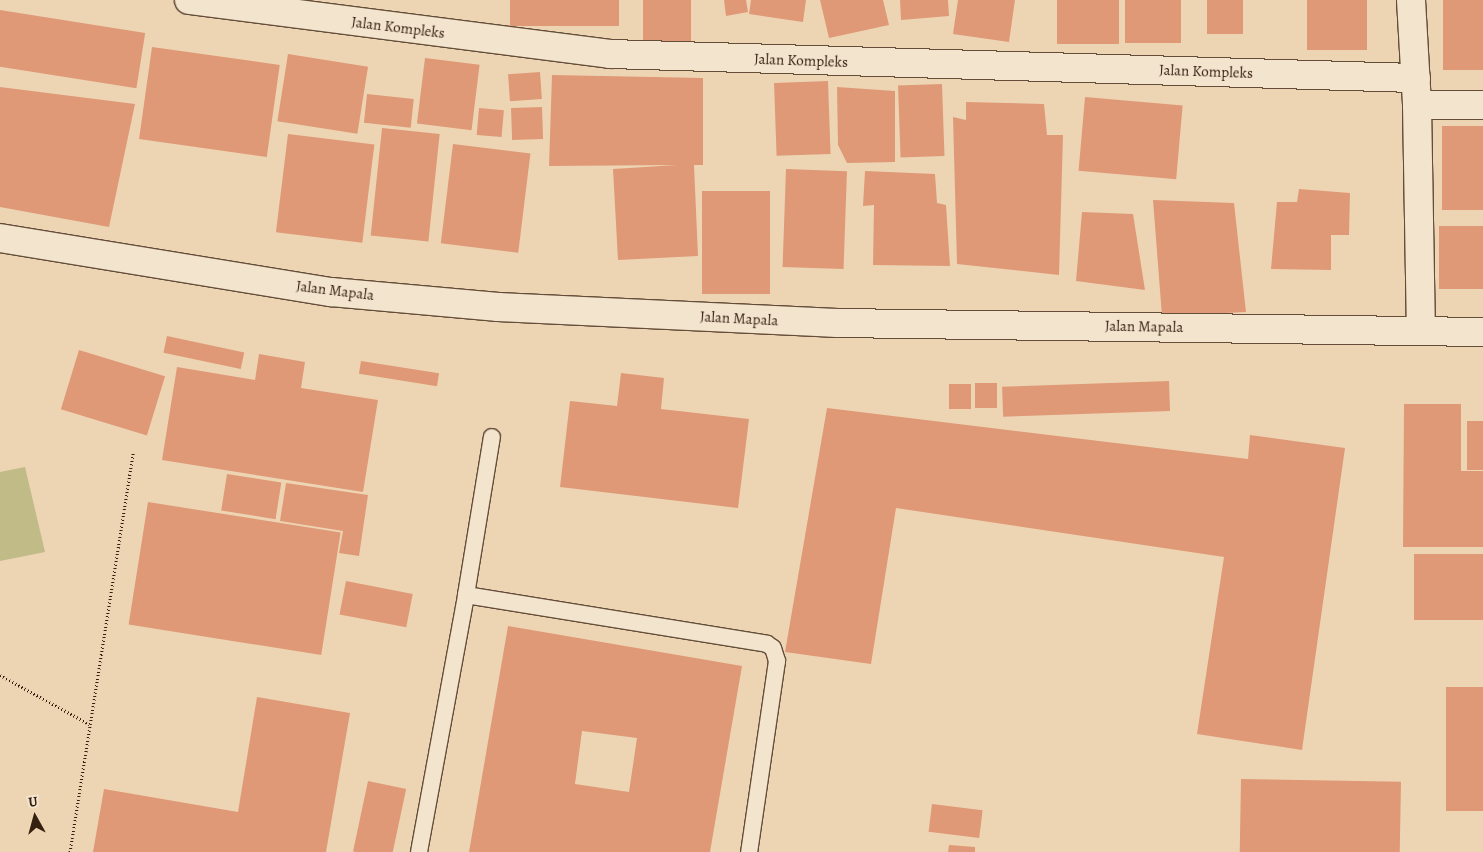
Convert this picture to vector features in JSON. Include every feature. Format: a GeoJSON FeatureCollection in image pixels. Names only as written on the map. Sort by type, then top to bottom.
{"type":"FeatureCollection","features":[{"type":"Feature","properties":{"kind":"street","name":"Jalan Kompleks"},"geometry":{"type":"LineString","coordinates":[[189,0],[610,54],[1416,78]]}},
{"type":"Feature","properties":{"kind":"street"},"geometry":{"type":"LineString","coordinates":[[1411,0],[1417,105],[1421,331]]}},
{"type":"Feature","properties":{"kind":"street"},"geometry":{"type":"LineString","coordinates":[[1417,105],[1483,105]]}},
{"type":"Feature","properties":{"kind":"street","name":"Jalan Mapala"},"geometry":{"type":"LineString","coordinates":[[0,238],[332,292],[498,307],[838,323],[1483,332]]}},
{"type":"Feature","properties":{"kind":"lane"},"geometry":{"type":"LineString","coordinates":[[419,852],[466,595],[492,436]]}},
{"type":"Feature","properties":{"kind":"lane"},"geometry":{"type":"LineString","coordinates":[[466,595],[767,644],[773,648],[776,661],[748,852]]}},
{"type":"Feature","properties":{"kind":"path"},"geometry":{"type":"LineString","coordinates":[[70,852],[133,453]]}},
{"type":"Feature","properties":{"kind":"path"},"geometry":{"type":"LineString","coordinates":[[0,675],[90,725]]}},
{"type":"Feature","properties":{"kind":"shaded area"},"geometry":{"type":"Polygon","coordinates":[[[25,467],[45,552],[0,561],[0,472],[25,467]]]}},
{"type":"Feature","properties":{"kind":"building"},"geometry":{"type":"Polygon","coordinates":[[[510,0],[619,0],[619,26],[510,26],[510,0]]]}},
{"type":"Feature","properties":{"kind":"building"},"geometry":{"type":"Polygon","coordinates":[[[643,0],[691,0],[691,41],[643,41],[643,0]]]}},
{"type":"Feature","properties":{"kind":"building"},"geometry":{"type":"Polygon","coordinates":[[[724,0],[746,0],[748,12],[726,16],[724,0]]]}},
{"type":"Feature","properties":{"kind":"building"},"geometry":{"type":"Polygon","coordinates":[[[751,0],[806,0],[803,22],[749,14],[751,0]]]}},
{"type":"Feature","properties":{"kind":"building"},"geometry":{"type":"Polygon","coordinates":[[[820,0],[883,0],[889,25],[829,38],[820,0]]]}},
{"type":"Feature","properties":{"kind":"building"},"geometry":{"type":"Polygon","coordinates":[[[900,0],[948,0],[949,16],[901,20],[900,0]]]}},
{"type":"Feature","properties":{"kind":"building"},"geometry":{"type":"Polygon","coordinates":[[[958,0],[1015,0],[1009,42],[953,34],[958,0]]]}},
{"type":"Feature","properties":{"kind":"building"},"geometry":{"type":"Polygon","coordinates":[[[1057,0],[1119,0],[1119,44],[1057,44],[1057,0]]]}},
{"type":"Feature","properties":{"kind":"building"},"geometry":{"type":"Polygon","coordinates":[[[1125,0],[1181,0],[1181,43],[1125,43],[1125,0]]]}},
{"type":"Feature","properties":{"kind":"building"},"geometry":{"type":"Polygon","coordinates":[[[1207,0],[1243,0],[1243,34],[1207,34],[1207,0]]]}},
{"type":"Feature","properties":{"kind":"building"},"geometry":{"type":"Polygon","coordinates":[[[1307,0],[1367,0],[1367,50],[1307,50],[1307,0]]]}},
{"type":"Feature","properties":{"kind":"building"},"geometry":{"type":"Polygon","coordinates":[[[1443,0],[1483,0],[1483,70],[1443,70],[1443,0]]]}},
{"type":"Feature","properties":{"kind":"building"},"geometry":{"type":"Polygon","coordinates":[[[0,10],[145,33],[136,88],[0,67],[0,10]]]}},
{"type":"Feature","properties":{"kind":"building"},"geometry":{"type":"Polygon","coordinates":[[[152,47],[280,65],[267,157],[139,139],[152,47]]]}},
{"type":"Feature","properties":{"kind":"building"},"geometry":{"type":"Polygon","coordinates":[[[288,54],[368,67],[357,134],[277,121],[288,54]]]}},
{"type":"Feature","properties":{"kind":"building"},"geometry":{"type":"Polygon","coordinates":[[[425,58],[480,65],[472,130],[417,124],[425,58]]]}},
{"type":"Feature","properties":{"kind":"building"},"geometry":{"type":"Polygon","coordinates":[[[540,72],[542,99],[510,101],[508,74],[540,72]]]}},
{"type":"Feature","properties":{"kind":"building"},"geometry":{"type":"Polygon","coordinates":[[[552,75],[703,78],[703,165],[694,165],[698,256],[618,260],[613,169],[677,165],[549,166],[552,75]]]}},
{"type":"Feature","properties":{"kind":"building"},"geometry":{"type":"Polygon","coordinates":[[[828,81],[831,154],[777,156],[774,83],[828,81]]]}},
{"type":"Feature","properties":{"kind":"building"},"geometry":{"type":"Polygon","coordinates":[[[942,84],[945,156],[901,157],[898,86],[942,84]]]}},
{"type":"Feature","properties":{"kind":"building"},"geometry":{"type":"Polygon","coordinates":[[[0,87],[135,104],[109,227],[0,207],[0,87]]]}},
{"type":"Feature","properties":{"kind":"building"},"geometry":{"type":"Polygon","coordinates":[[[837,87],[895,91],[895,162],[847,163],[838,145],[837,87]]]}},
{"type":"Feature","properties":{"kind":"building"},"geometry":{"type":"Polygon","coordinates":[[[367,94],[414,99],[411,128],[364,123],[367,94]]]}},
{"type":"Feature","properties":{"kind":"building"},"geometry":{"type":"Polygon","coordinates":[[[1085,97],[1183,106],[1176,179],[1079,171],[1085,97]]]}},
{"type":"Feature","properties":{"kind":"building"},"geometry":{"type":"Polygon","coordinates":[[[966,102],[1044,104],[1047,135],[1063,135],[1059,275],[957,264],[953,117],[966,120],[966,102]]]}},
{"type":"Feature","properties":{"kind":"building"},"geometry":{"type":"Polygon","coordinates":[[[542,107],[543,139],[512,140],[511,108],[542,107]]]}},
{"type":"Feature","properties":{"kind":"building"},"geometry":{"type":"Polygon","coordinates":[[[479,108],[504,110],[502,137],[477,135],[479,108]]]}},
{"type":"Feature","properties":{"kind":"building"},"geometry":{"type":"Polygon","coordinates":[[[1442,126],[1483,126],[1483,210],[1442,210],[1442,126]]]}},
{"type":"Feature","properties":{"kind":"building"},"geometry":{"type":"Polygon","coordinates":[[[382,128],[440,134],[428,241],[371,235],[382,128]]]}},
{"type":"Feature","properties":{"kind":"building"},"geometry":{"type":"Polygon","coordinates":[[[288,134],[374,145],[362,243],[276,232],[288,134]]]}},
{"type":"Feature","properties":{"kind":"building"},"geometry":{"type":"Polygon","coordinates":[[[453,144],[530,154],[518,253],[441,243],[453,144]]]}},
{"type":"Feature","properties":{"kind":"building"},"geometry":{"type":"Polygon","coordinates":[[[786,169],[847,171],[844,269],[783,267],[786,169]]]}},
{"type":"Feature","properties":{"kind":"building"},"geometry":{"type":"Polygon","coordinates":[[[865,171],[935,174],[937,203],[946,205],[950,266],[873,265],[874,205],[863,206],[865,171]]]}},
{"type":"Feature","properties":{"kind":"building"},"geometry":{"type":"Polygon","coordinates":[[[1299,189],[1350,193],[1349,235],[1331,235],[1331,270],[1271,269],[1277,202],[1297,202],[1299,189]]]}},
{"type":"Feature","properties":{"kind":"building"},"geometry":{"type":"Polygon","coordinates":[[[702,191],[770,191],[770,294],[702,294],[702,191]]]}},
{"type":"Feature","properties":{"kind":"building"},"geometry":{"type":"Polygon","coordinates":[[[1153,200],[1234,203],[1246,312],[1162,316],[1153,200]]]}},
{"type":"Feature","properties":{"kind":"building"},"geometry":{"type":"Polygon","coordinates":[[[1082,212],[1133,214],[1145,290],[1076,281],[1082,212]]]}},
{"type":"Feature","properties":{"kind":"building"},"geometry":{"type":"Polygon","coordinates":[[[1439,226],[1483,226],[1483,289],[1439,289],[1439,226]]]}},
{"type":"Feature","properties":{"kind":"building"},"geometry":{"type":"Polygon","coordinates":[[[167,336],[244,352],[241,369],[163,353],[167,336]]]}},
{"type":"Feature","properties":{"kind":"building"},"geometry":{"type":"Polygon","coordinates":[[[79,350],[165,376],[147,436],[61,409],[79,350]]]}},
{"type":"Feature","properties":{"kind":"building"},"geometry":{"type":"Polygon","coordinates":[[[259,354],[305,362],[301,388],[378,400],[363,492],[162,460],[177,367],[255,380],[259,354]]]}},
{"type":"Feature","properties":{"kind":"building"},"geometry":{"type":"Polygon","coordinates":[[[361,361],[439,373],[437,386],[359,374],[361,361]]]}},
{"type":"Feature","properties":{"kind":"building"},"geometry":{"type":"Polygon","coordinates":[[[621,373],[664,378],[661,409],[749,419],[738,508],[560,487],[570,401],[617,406],[621,373]]]}},
{"type":"Feature","properties":{"kind":"building"},"geometry":{"type":"Polygon","coordinates":[[[1169,381],[1170,411],[1003,417],[1002,387],[1169,381]]]}},
{"type":"Feature","properties":{"kind":"building"},"geometry":{"type":"Polygon","coordinates":[[[975,383],[997,383],[997,408],[975,408],[975,383]]]}},
{"type":"Feature","properties":{"kind":"building"},"geometry":{"type":"Polygon","coordinates":[[[949,384],[971,384],[971,409],[949,409],[949,384]]]}},
{"type":"Feature","properties":{"kind":"building"},"geometry":{"type":"Polygon","coordinates":[[[1404,404],[1461,404],[1461,471],[1483,471],[1483,547],[1403,547],[1404,404]]]}},
{"type":"Feature","properties":{"kind":"building"},"geometry":{"type":"Polygon","coordinates":[[[827,408],[1248,459],[1250,435],[1345,448],[1302,750],[1197,734],[1224,557],[896,508],[871,664],[785,652],[827,408]]]}},
{"type":"Feature","properties":{"kind":"building"},"geometry":{"type":"Polygon","coordinates":[[[1467,421],[1483,421],[1483,470],[1467,470],[1467,421]]]}},
{"type":"Feature","properties":{"kind":"building"},"geometry":{"type":"Polygon","coordinates":[[[227,474],[281,483],[276,519],[221,511],[227,474]]]}},
{"type":"Feature","properties":{"kind":"building"},"geometry":{"type":"Polygon","coordinates":[[[286,483],[368,495],[359,556],[339,553],[343,531],[280,521],[286,483]]]}},
{"type":"Feature","properties":{"kind":"building"},"geometry":{"type":"Polygon","coordinates":[[[148,502],[341,533],[321,655],[129,624],[148,502]]]}},
{"type":"Feature","properties":{"kind":"building"},"geometry":{"type":"Polygon","coordinates":[[[1414,554],[1483,554],[1483,620],[1414,620],[1414,554]]]}},
{"type":"Feature","properties":{"kind":"building"},"geometry":{"type":"Polygon","coordinates":[[[346,581],[413,594],[406,627],[340,614],[346,581]]]}},
{"type":"Feature","properties":{"kind":"building"},"geometry":{"type":"Polygon","coordinates":[[[508,626],[742,666],[710,852],[469,852],[508,626]],[[582,731],[575,784],[629,792],[637,738],[582,731]]]}},
{"type":"Feature","properties":{"kind":"building"},"geometry":{"type":"Polygon","coordinates":[[[1446,687],[1483,687],[1483,811],[1446,811],[1446,687]]]}},
{"type":"Feature","properties":{"kind":"building"},"geometry":{"type":"Polygon","coordinates":[[[257,697],[350,713],[326,852],[93,852],[104,789],[238,812],[257,697]]]}},
{"type":"Feature","properties":{"kind":"building"},"geometry":{"type":"Polygon","coordinates":[[[1241,779],[1401,782],[1400,852],[1240,852],[1241,779]]]}},
{"type":"Feature","properties":{"kind":"building"},"geometry":{"type":"Polygon","coordinates":[[[368,781],[406,789],[393,852],[353,851],[368,781]]]}},
{"type":"Feature","properties":{"kind":"building"},"geometry":{"type":"Polygon","coordinates":[[[932,804],[983,810],[979,838],[929,832],[932,804]]]}},
{"type":"Feature","properties":{"kind":"building"},"geometry":{"type":"Polygon","coordinates":[[[949,845],[975,847],[975,852],[948,852],[949,845]]]}}]}
